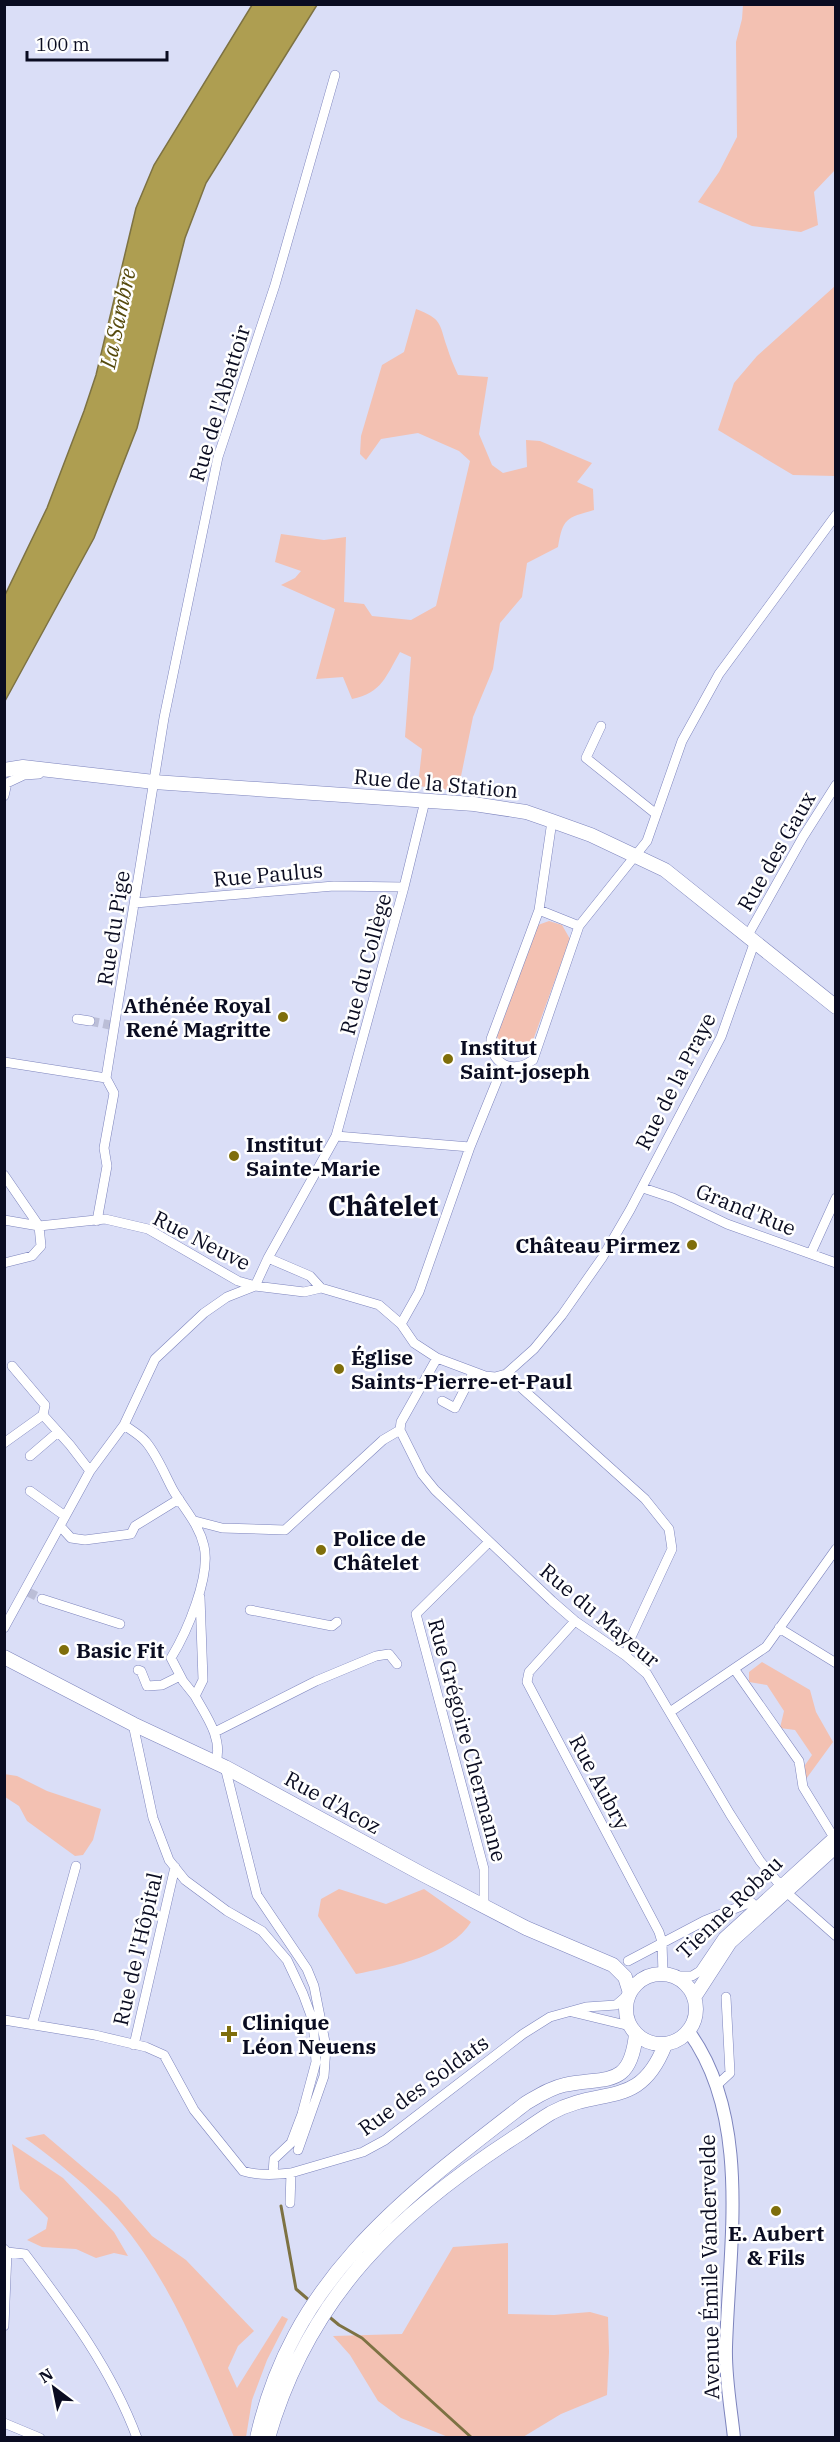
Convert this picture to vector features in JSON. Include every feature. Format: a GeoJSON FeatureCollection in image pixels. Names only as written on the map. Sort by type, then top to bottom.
{"type":"FeatureCollection","features":[{"type":"Feature","properties":{"kind":"main road","name":"Rue de la Station"},"geometry":{"type":"LineString","coordinates":[[8,769],[38,768],[154,783],[474,804],[525,812],[591,835],[665,870],[836,1007]]}},
{"type":"Feature","properties":{"kind":"main road","name":"Rue d'Acoz"},"geometry":{"type":"LineString","coordinates":[[4,1657],[133,1724],[221,1764],[526,1928],[613,1965],[625,1977],[630,1993]]}},
{"type":"Feature","properties":{"kind":"main road","name":"Tienne Robau"},"geometry":{"type":"LineString","coordinates":[[695,1996],[730,1942],[783,1888],[834,1844]]}},
{"type":"Feature","properties":{"kind":"main road"},"geometry":{"type":"LineString","coordinates":[[257,2438],[280,2366],[337,2281],[354,2249],[389,2214],[526,2103],[562,2086],[603,2080],[624,2072],[634,2055],[633,2030],[626,2004],[630,1993],[638,1983],[650,1976],[669,1975],[685,1982],[695,1996],[696,2014],[689,2032],[678,2041],[665,2045],[644,2041],[633,2030]]}},
{"type":"Feature","properties":{"kind":"main road","name":"Avenue Émile Vandervelde"},"geometry":{"type":"LineString","coordinates":[[689,2032],[708,2061],[729,2129],[732,2175],[726,2348],[734,2438]]}},
{"type":"Feature","properties":{"kind":"main road"},"geometry":{"type":"LineString","coordinates":[[337,2281],[368,2255],[399,2224],[466,2169],[558,2110],[576,2102],[619,2094],[634,2088],[651,2073],[665,2045]]}},
{"type":"Feature","properties":{"kind":"main road"},"geometry":{"type":"LineString","coordinates":[[268,2438],[308,2325]]}},
{"type":"Feature","properties":{"kind":"street","name":"Rue de l'Abattoir"},"geometry":{"type":"LineString","coordinates":[[154,783],[164,718],[218,457],[275,285],[335,75]]}},
{"type":"Feature","properties":{"kind":"street"},"geometry":{"type":"LineString","coordinates":[[552,821],[539,910],[491,1039],[493,1054],[502,1066],[515,1068],[533,1060],[579,926],[647,841],[682,741],[718,674],[836,514]]}},
{"type":"Feature","properties":{"kind":"street"},"geometry":{"type":"LineString","coordinates":[[601,726],[586,758],[656,814]]}},
{"type":"Feature","properties":{"kind":"street"},"geometry":{"type":"LineString","coordinates":[[4,796],[8,783],[24,775],[71,774]]}},
{"type":"Feature","properties":{"kind":"street","name":"Rue du Pige"},"geometry":{"type":"LineString","coordinates":[[106,1078],[154,783]]}},
{"type":"Feature","properties":{"kind":"street","name":"Rue des Gaux"},"geometry":{"type":"LineString","coordinates":[[751,938],[803,837],[836,785]]}},
{"type":"Feature","properties":{"kind":"street","name":"Rue du Collège"},"geometry":{"type":"LineString","coordinates":[[255,1286],[268,1258],[336,1136],[425,801]]}},
{"type":"Feature","properties":{"kind":"street","name":"Rue Paulus"},"geometry":{"type":"LineString","coordinates":[[135,903],[334,886],[404,887]]}},
{"type":"Feature","properties":{"kind":"street"},"geometry":{"type":"LineString","coordinates":[[539,910],[579,926]]}},
{"type":"Feature","properties":{"kind":"street","name":"Rue de la Praye"},"geometry":{"type":"LineString","coordinates":[[506,1374],[534,1349],[562,1315],[602,1258],[643,1188],[721,1037],[751,938]]}},
{"type":"Feature","properties":{"kind":"street"},"geometry":{"type":"LineString","coordinates":[[77,1019],[90,1021]]}},
{"type":"Feature","properties":{"kind":"street"},"geometry":{"type":"LineString","coordinates":[[4,1062],[106,1078],[114,1093],[104,1148],[107,1166],[97,1221]]}},
{"type":"Feature","properties":{"kind":"street"},"geometry":{"type":"LineString","coordinates":[[401,1324],[418,1292],[502,1066]]}},
{"type":"Feature","properties":{"kind":"street"},"geometry":{"type":"LineString","coordinates":[[336,1136],[470,1147]]}},
{"type":"Feature","properties":{"kind":"street"},"geometry":{"type":"LineString","coordinates":[[4,1175],[39,1226],[41,1246],[32,1256],[4,1263]]}},
{"type":"Feature","properties":{"kind":"street","name":"Grand'Rue"},"geometry":{"type":"LineString","coordinates":[[643,1188],[673,1198],[727,1224],[836,1263]]}},
{"type":"Feature","properties":{"kind":"street"},"geometry":{"type":"LineString","coordinates":[[811,1253],[836,1198]]}},
{"type":"Feature","properties":{"kind":"street","name":"Rue Neuve"},"geometry":{"type":"LineString","coordinates":[[4,1220],[39,1226],[105,1219],[148,1229],[238,1281],[255,1286],[304,1292],[321,1288]]}},
{"type":"Feature","properties":{"kind":"street"},"geometry":{"type":"LineString","coordinates":[[268,1258],[310,1276],[321,1288],[379,1305],[401,1324],[414,1343],[437,1358],[473,1372],[495,1377],[506,1374],[645,1498],[669,1529],[672,1549],[644,1606],[626,1656]]}},
{"type":"Feature","properties":{"kind":"street"},"geometry":{"type":"LineString","coordinates":[[4,1628],[90,1471],[124,1425],[155,1359],[204,1313],[227,1298],[255,1286]]}},
{"type":"Feature","properties":{"kind":"street"},"geometry":{"type":"LineString","coordinates":[[195,1521],[222,1528],[285,1530],[383,1440],[400,1430],[401,1422],[437,1358]]}},
{"type":"Feature","properties":{"kind":"street"},"geometry":{"type":"LineString","coordinates":[[4,1443],[43,1415],[45,1405],[12,1366]]}},
{"type":"Feature","properties":{"kind":"street"},"geometry":{"type":"LineString","coordinates":[[442,1401],[455,1408],[473,1372]]}},
{"type":"Feature","properties":{"kind":"street"},"geometry":{"type":"LineString","coordinates":[[43,1415],[90,1471]]}},
{"type":"Feature","properties":{"kind":"street"},"geometry":{"type":"LineString","coordinates":[[124,1425],[146,1442],[178,1498],[195,1521],[205,1554],[200,1597],[203,1680],[195,1696]]}},
{"type":"Feature","properties":{"kind":"street","name":"Rue du Mayeur"},"geometry":{"type":"LineString","coordinates":[[400,1430],[427,1482],[575,1621],[626,1656],[647,1674],[743,1835],[772,1878],[836,1936]]}},
{"type":"Feature","properties":{"kind":"street"},"geometry":{"type":"LineString","coordinates":[[30,1456],[58,1432]]}},
{"type":"Feature","properties":{"kind":"street"},"geometry":{"type":"LineString","coordinates":[[30,1491],[65,1516]]}},
{"type":"Feature","properties":{"kind":"street"},"geometry":{"type":"LineString","coordinates":[[60,1526],[71,1538],[86,1540],[131,1534],[135,1526],[178,1498]]}},
{"type":"Feature","properties":{"kind":"street","name":"Rue Grégoire Chermanne"},"geometry":{"type":"LineString","coordinates":[[484,1906],[484,1869],[416,1614],[489,1542]]}},
{"type":"Feature","properties":{"kind":"street"},"geometry":{"type":"LineString","coordinates":[[670,1712],[766,1647],[836,1549]]}},
{"type":"Feature","properties":{"kind":"street"},"geometry":{"type":"LineString","coordinates":[[200,1597],[192,1609],[182,1641],[171,1658],[215,1732],[221,1764],[257,1895],[307,1970],[314,1986],[326,2047],[324,2076],[295,2146],[274,2158],[273,2174]]}},
{"type":"Feature","properties":{"kind":"street"},"geometry":{"type":"LineString","coordinates":[[42,1599],[120,1624]]}},
{"type":"Feature","properties":{"kind":"street"},"geometry":{"type":"LineString","coordinates":[[250,1610],[332,1626],[337,1622]]}},
{"type":"Feature","properties":{"kind":"street","name":"Rue Aubry"},"geometry":{"type":"LineString","coordinates":[[575,1621],[529,1672],[527,1682],[662,1942],[669,1975]]}},
{"type":"Feature","properties":{"kind":"street"},"geometry":{"type":"LineString","coordinates":[[778,1628],[833,1661],[836,1673]]}},
{"type":"Feature","properties":{"kind":"street"},"geometry":{"type":"LineString","coordinates":[[215,1732],[316,1680],[376,1656],[389,1654],[397,1664]]}},
{"type":"Feature","properties":{"kind":"street"},"geometry":{"type":"LineString","coordinates":[[138,1670],[141,1671],[147,1686],[162,1685],[180,1676]]}},
{"type":"Feature","properties":{"kind":"street"},"geometry":{"type":"LineString","coordinates":[[735,1670],[799,1761],[803,1787],[834,1844]]}},
{"type":"Feature","properties":{"kind":"street","name":"Rue de l'Hôpital"},"geometry":{"type":"LineString","coordinates":[[133,1724],[153,1818],[169,1860],[175,1867],[134,2045]]}},
{"type":"Feature","properties":{"kind":"street"},"geometry":{"type":"LineString","coordinates":[[32,2025],[76,1866]]}},
{"type":"Feature","properties":{"kind":"street"},"geometry":{"type":"LineString","coordinates":[[175,1867],[185,1880],[227,1911],[262,1931],[287,1960],[303,1994],[313,2022],[316,2062],[295,2146],[302,2170]]}},
{"type":"Feature","properties":{"kind":"street","name":"Tienne Robau"},"geometry":{"type":"LineString","coordinates":[[669,1975],[692,1976],[700,1971],[723,1937],[756,1907],[783,1888]]}},
{"type":"Feature","properties":{"kind":"street"},"geometry":{"type":"LineString","coordinates":[[628,1961],[727,1911],[751,1902],[756,1907]]}},
{"type":"Feature","properties":{"kind":"street"},"geometry":{"type":"LineString","coordinates":[[262,1931],[275,1919]]}},
{"type":"Feature","properties":{"kind":"street","name":"Rue des Soldats"},"geometry":{"type":"LineString","coordinates":[[4,2020],[95,2035],[164,2055],[194,2110],[243,2171],[255,2175],[291,2174],[372,2147],[550,2017],[586,2007],[610,2007],[616,2005],[630,1993]]}},
{"type":"Feature","properties":{"kind":"street"},"geometry":{"type":"LineString","coordinates":[[716,2086],[729,2073],[726,1996]]}},
{"type":"Feature","properties":{"kind":"street"},"geometry":{"type":"LineString","coordinates":[[570,2011],[633,2030]]}},
{"type":"Feature","properties":{"kind":"street"},"geometry":{"type":"LineString","coordinates":[[290,2203],[291,2174]]}},
{"type":"Feature","properties":{"kind":"street"},"geometry":{"type":"LineString","coordinates":[[4,2326],[6,2251],[25,2254],[63,2305],[105,2370],[127,2411],[137,2438]]}},
{"type":"Feature","properties":{"kind":"street"},"geometry":{"type":"LineString","coordinates":[[4,2422],[39,2438]]}},
{"type":"Feature","properties":{"kind":"shaded area"},"geometry":{"type":"Polygon","coordinates":[[[743,5],[835,5],[835,170],[814,192],[818,225],[801,232],[752,226],[698,202],[719,172],[737,137],[736,42],[743,5]]]}},
{"type":"Feature","properties":{"kind":"shaded area"},"geometry":{"type":"Polygon","coordinates":[[[835,286],[835,476],[793,475],[718,430],[734,383],[757,356],[835,286]]]}},
{"type":"Feature","properties":{"kind":"shaded area"},"geometry":{"type":"Polygon","coordinates":[[[416,309],[431,316],[438,323],[458,375],[488,377],[479,434],[492,465],[503,473],[527,467],[526,440],[540,441],[592,463],[577,482],[593,489],[594,510],[567,521],[558,547],[527,563],[522,597],[500,623],[493,669],[473,717],[458,791],[418,786],[422,749],[405,737],[411,657],[400,652],[387,676],[377,688],[352,699],[343,677],[316,679],[335,609],[281,585],[295,578],[301,571],[275,562],[281,534],[324,540],[346,537],[344,602],[364,604],[372,616],[411,620],[436,606],[470,461],[459,451],[418,433],[381,439],[366,460],[360,454],[361,436],[382,365],[404,352],[416,309]]]}},
{"type":"Feature","properties":{"kind":"shaded area"},"geometry":{"type":"Polygon","coordinates":[[[549,921],[562,925],[570,939],[528,1054],[508,1057],[500,1049],[497,1036],[538,925],[549,921]]]}},
{"type":"Feature","properties":{"kind":"shaded area"},"geometry":{"type":"Polygon","coordinates":[[[762,1662],[810,1690],[816,1712],[833,1742],[806,1779],[803,1768],[812,1755],[795,1730],[780,1728],[784,1711],[767,1685],[749,1682],[749,1672],[762,1662]]]}},
{"type":"Feature","properties":{"kind":"shaded area"},"geometry":{"type":"Polygon","coordinates":[[[4,1774],[17,1776],[47,1791],[101,1809],[93,1840],[83,1855],[75,1856],[27,1821],[19,1806],[5,1797],[4,1774]]]}},
{"type":"Feature","properties":{"kind":"shaded area"},"geometry":{"type":"Polygon","coordinates":[[[339,1889],[386,1904],[424,1889],[471,1922],[450,1943],[420,1958],[356,1974],[318,1916],[321,1899],[339,1889]]]}},
{"type":"Feature","properties":{"kind":"shaded area"},"geometry":{"type":"Polygon","coordinates":[[[44,2134],[118,2197],[152,2236],[186,2260],[254,2331],[238,2346],[228,2368],[237,2388],[282,2316],[288,2319],[267,2360],[252,2400],[246,2437],[234,2437],[170,2296],[137,2243],[97,2197],[25,2138],[44,2134]]]}},
{"type":"Feature","properties":{"kind":"shaded area"},"geometry":{"type":"Polygon","coordinates":[[[12,2144],[63,2178],[114,2232],[128,2256],[114,2253],[96,2258],[76,2249],[42,2247],[27,2240],[46,2229],[48,2218],[20,2189],[12,2144]]]}},
{"type":"Feature","properties":{"kind":"shaded area"},"geometry":{"type":"Polygon","coordinates":[[[508,2243],[508,2314],[554,2315],[590,2312],[608,2317],[607,2395],[561,2414],[523,2437],[448,2437],[401,2418],[378,2401],[350,2355],[333,2336],[402,2334],[453,2247],[508,2243]]]}},
{"type":"Feature","properties":{"kind":"water","name":"La Sambre"},"geometry":{"type":"Polygon","coordinates":[[[252,5],[317,5],[206,183],[185,238],[137,428],[94,538],[5,701],[5,595],[47,508],[84,411],[96,375],[136,208],[154,165],[252,5]]]}},
{"type":"Feature","properties":{"kind":"waterway"},"geometry":{"type":"LineString","coordinates":[[281,2206],[296,2289],[310,2301]]}},
{"type":"Feature","properties":{"kind":"waterway"},"geometry":{"type":"LineString","coordinates":[[327,2315],[362,2338],[472,2438]]}},
{"type":"Feature","properties":{"kind":"tunnel"},"geometry":{"type":"LineString","coordinates":[[90,1021],[110,1025]]}},
{"type":"Feature","properties":{"kind":"tunnel"},"geometry":{"type":"LineString","coordinates":[[28,1592],[42,1599]]}},
{"type":"Feature","properties":{"kind":"place","name":"Athénée Royal René Magritte"},"geometry":{"type":"Point","coordinates":[283,1017]}},
{"type":"Feature","properties":{"kind":"place","name":"Institut Saint-joseph"},"geometry":{"type":"Point","coordinates":[448,1059]}},
{"type":"Feature","properties":{"kind":"place","name":"Institut Sainte-Marie"},"geometry":{"type":"Point","coordinates":[234,1156]}},
{"type":"Feature","properties":{"kind":"place","name":"Château Pirmez"},"geometry":{"type":"Point","coordinates":[692,1245]}},
{"type":"Feature","properties":{"kind":"place","name":"Église Saints-Pierre-et-Paul"},"geometry":{"type":"Point","coordinates":[339,1369]}},
{"type":"Feature","properties":{"kind":"place","name":"Police de Châtelet"},"geometry":{"type":"Point","coordinates":[321,1550]}},
{"type":"Feature","properties":{"kind":"place","name":"Basic Fit"},"geometry":{"type":"Point","coordinates":[64,1650]}},
{"type":"Feature","properties":{"kind":"place","name":"Clinique Léon Neuens"},"geometry":{"type":"Point","coordinates":[229,2034]}},
{"type":"Feature","properties":{"kind":"place","name":"E. Aubert & Fils"},"geometry":{"type":"Point","coordinates":[776,2211]}},
{"type":"Feature","properties":{"kind":"district","name":"Châtelet"},"geometry":{"type":"Point","coordinates":[383,1205]}}]}
